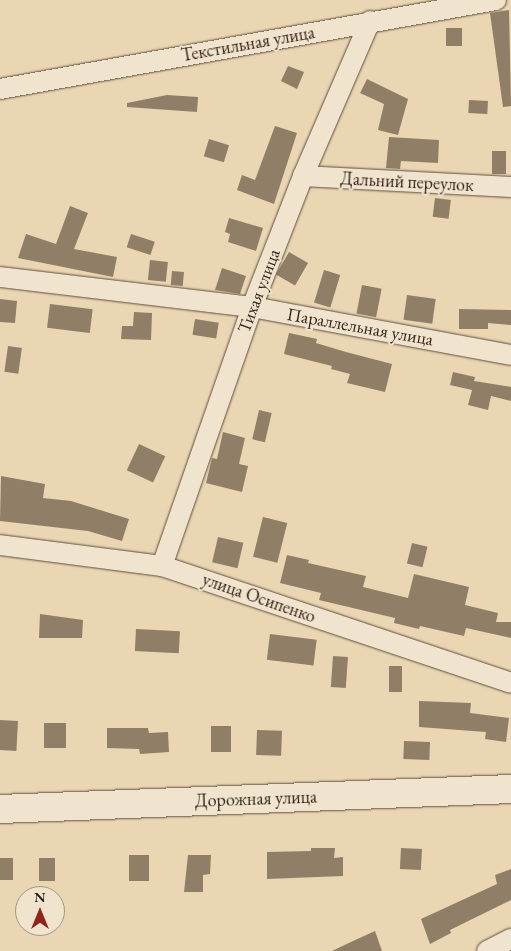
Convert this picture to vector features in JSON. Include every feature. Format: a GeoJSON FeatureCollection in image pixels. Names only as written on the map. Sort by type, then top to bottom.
{"type":"FeatureCollection","features":[{"type":"Feature","properties":{"kind":"main road","name":"Дорожная улица"},"geometry":{"type":"LineString","coordinates":[[0,809],[511,789]]}},
{"type":"Feature","properties":{"kind":"street","name":"Текстильная улица"},"geometry":{"type":"LineString","coordinates":[[0,89],[370,21],[496,0]]}},
{"type":"Feature","properties":{"kind":"street","name":"Тихая улица"},"geometry":{"type":"LineString","coordinates":[[162,566],[252,307],[302,176],[370,21]]}},
{"type":"Feature","properties":{"kind":"street","name":"Дальний переулок"},"geometry":{"type":"LineString","coordinates":[[302,176],[511,187]]}},
{"type":"Feature","properties":{"kind":"street","name":"Параллельная улица"},"geometry":{"type":"LineString","coordinates":[[0,277],[252,307],[511,356]]}},
{"type":"Feature","properties":{"kind":"street","name":"улица Осипенко"},"geometry":{"type":"LineString","coordinates":[[0,545],[162,566],[511,683]]}},
{"type":"Feature","properties":{"kind":"street"},"geometry":{"type":"LineString","coordinates":[[487,951],[511,939]]}},
{"type":"Feature","properties":{"kind":"building"},"geometry":{"type":"Polygon","coordinates":[[[509,10],[511,106],[503,107],[490,13],[509,10]]]}},
{"type":"Feature","properties":{"kind":"building"},"geometry":{"type":"Polygon","coordinates":[[[446,28],[462,28],[462,46],[446,46],[446,28]]]}},
{"type":"Feature","properties":{"kind":"building"},"geometry":{"type":"Polygon","coordinates":[[[288,66],[304,72],[297,89],[281,81],[288,66]]]}},
{"type":"Feature","properties":{"kind":"building"},"geometry":{"type":"Polygon","coordinates":[[[367,79],[408,99],[398,135],[378,130],[384,104],[360,93],[367,79]]]}},
{"type":"Feature","properties":{"kind":"building"},"geometry":{"type":"Polygon","coordinates":[[[167,95],[198,97],[197,112],[127,107],[127,103],[167,95]]]}},
{"type":"Feature","properties":{"kind":"building"},"geometry":{"type":"Polygon","coordinates":[[[469,100],[488,101],[487,114],[468,113],[469,100]]]}},
{"type":"Feature","properties":{"kind":"building"},"geometry":{"type":"Polygon","coordinates":[[[275,126],[297,133],[274,204],[237,190],[242,175],[255,180],[275,126]]]}},
{"type":"Feature","properties":{"kind":"building"},"geometry":{"type":"Polygon","coordinates":[[[389,137],[439,140],[438,163],[401,161],[400,169],[386,168],[389,137]]]}},
{"type":"Feature","properties":{"kind":"building"},"geometry":{"type":"Polygon","coordinates":[[[209,139],[229,145],[224,162],[204,156],[209,139]]]}},
{"type":"Feature","properties":{"kind":"building"},"geometry":{"type":"Polygon","coordinates":[[[492,151],[506,151],[506,174],[492,174],[492,151]]]}},
{"type":"Feature","properties":{"kind":"building"},"geometry":{"type":"Polygon","coordinates":[[[435,198],[451,200],[449,219],[433,217],[435,198]]]}},
{"type":"Feature","properties":{"kind":"building"},"geometry":{"type":"Polygon","coordinates":[[[70,206],[88,213],[74,249],[117,257],[113,277],[18,258],[26,234],[56,244],[70,206]]]}},
{"type":"Feature","properties":{"kind":"building"},"geometry":{"type":"Polygon","coordinates":[[[229,218],[263,228],[256,251],[228,242],[230,234],[225,232],[229,218]]]}},
{"type":"Feature","properties":{"kind":"building"},"geometry":{"type":"Polygon","coordinates":[[[131,234],[155,242],[150,255],[127,247],[131,234]]]}},
{"type":"Feature","properties":{"kind":"building"},"geometry":{"type":"Polygon","coordinates":[[[289,252],[308,263],[295,286],[276,275],[289,252]]]}},
{"type":"Feature","properties":{"kind":"building"},"geometry":{"type":"Polygon","coordinates":[[[150,260],[168,262],[166,282],[148,280],[150,260]]]}},
{"type":"Feature","properties":{"kind":"building"},"geometry":{"type":"Polygon","coordinates":[[[222,268],[246,276],[240,294],[215,290],[222,268]]]}},
{"type":"Feature","properties":{"kind":"building"},"geometry":{"type":"Polygon","coordinates":[[[324,270],[340,275],[330,307],[314,303],[324,270]]]}},
{"type":"Feature","properties":{"kind":"building"},"geometry":{"type":"Polygon","coordinates":[[[172,271],[184,272],[183,286],[171,285],[172,271]]]}},
{"type":"Feature","properties":{"kind":"building"},"geometry":{"type":"Polygon","coordinates":[[[362,285],[382,289],[376,317],[356,313],[362,285]]]}},
{"type":"Feature","properties":{"kind":"building"},"geometry":{"type":"Polygon","coordinates":[[[407,295],[436,299],[432,324],[404,320],[407,295]]]}},
{"type":"Feature","properties":{"kind":"building"},"geometry":{"type":"Polygon","coordinates":[[[0,299],[17,301],[15,323],[0,322],[0,299]]]}},
{"type":"Feature","properties":{"kind":"building"},"geometry":{"type":"Polygon","coordinates":[[[50,304],[93,309],[90,333],[47,328],[50,304]]]}},
{"type":"Feature","properties":{"kind":"building"},"geometry":{"type":"Polygon","coordinates":[[[459,309],[511,310],[511,325],[488,323],[488,329],[459,329],[459,309]]]}},
{"type":"Feature","properties":{"kind":"building"},"geometry":{"type":"Polygon","coordinates":[[[134,312],[152,313],[151,340],[121,339],[122,326],[133,326],[134,312]]]}},
{"type":"Feature","properties":{"kind":"building"},"geometry":{"type":"Polygon","coordinates":[[[195,319],[219,323],[216,339],[192,335],[195,319]]]}},
{"type":"Feature","properties":{"kind":"building"},"geometry":{"type":"Polygon","coordinates":[[[289,333],[317,339],[316,343],[392,364],[385,392],[347,383],[350,374],[331,369],[332,366],[284,354],[289,333]]]}},
{"type":"Feature","properties":{"kind":"building"},"geometry":{"type":"Polygon","coordinates":[[[8,346],[22,348],[18,374],[4,372],[8,346]]]}},
{"type":"Feature","properties":{"kind":"building"},"geometry":{"type":"Polygon","coordinates":[[[453,372],[475,377],[474,381],[511,387],[511,401],[491,396],[488,410],[468,405],[472,390],[450,385],[453,372]]]}},
{"type":"Feature","properties":{"kind":"building"},"geometry":{"type":"Polygon","coordinates":[[[259,410],[272,413],[265,442],[252,439],[259,410]]]}},
{"type":"Feature","properties":{"kind":"building"},"geometry":{"type":"Polygon","coordinates":[[[223,432],[245,438],[239,464],[248,466],[242,492],[206,483],[212,458],[217,459],[223,432]]]}},
{"type":"Feature","properties":{"kind":"building"},"geometry":{"type":"Polygon","coordinates":[[[139,444],[165,456],[153,483],[127,470],[139,444]]]}},
{"type":"Feature","properties":{"kind":"building"},"geometry":{"type":"Polygon","coordinates":[[[1,476],[45,484],[43,498],[71,501],[129,519],[122,541],[88,531],[0,521],[1,476]]]}},
{"type":"Feature","properties":{"kind":"building"},"geometry":{"type":"Polygon","coordinates":[[[263,517],[287,523],[277,563],[253,557],[263,517]]]}},
{"type":"Feature","properties":{"kind":"building"},"geometry":{"type":"Polygon","coordinates":[[[218,537],[243,543],[237,568],[212,562],[218,537]]]}},
{"type":"Feature","properties":{"kind":"building"},"geometry":{"type":"Polygon","coordinates":[[[412,543],[428,547],[422,567],[407,563],[412,543]]]}},
{"type":"Feature","properties":{"kind":"building"},"geometry":{"type":"Polygon","coordinates":[[[287,555],[309,560],[308,563],[366,576],[363,587],[408,598],[414,574],[469,587],[465,605],[498,613],[496,622],[511,622],[511,638],[466,628],[464,636],[420,626],[419,629],[394,623],[395,618],[319,600],[321,593],[280,583],[287,555]]]}},
{"type":"Feature","properties":{"kind":"building"},"geometry":{"type":"Polygon","coordinates":[[[40,614],[83,620],[82,638],[39,638],[40,614]]]}},
{"type":"Feature","properties":{"kind":"building"},"geometry":{"type":"Polygon","coordinates":[[[136,629],[180,631],[179,653],[135,651],[136,629]]]}},
{"type":"Feature","properties":{"kind":"building"},"geometry":{"type":"Polygon","coordinates":[[[270,634],[317,640],[313,666],[267,660],[270,634]]]}},
{"type":"Feature","properties":{"kind":"building"},"geometry":{"type":"Polygon","coordinates":[[[333,656],[348,657],[346,688],[331,687],[333,656]]]}},
{"type":"Feature","properties":{"kind":"building"},"geometry":{"type":"Polygon","coordinates":[[[389,666],[402,666],[402,692],[389,692],[389,666]]]}},
{"type":"Feature","properties":{"kind":"building"},"geometry":{"type":"Polygon","coordinates":[[[419,701],[471,703],[470,713],[509,718],[506,742],[485,739],[486,732],[419,727],[419,701]]]}},
{"type":"Feature","properties":{"kind":"building"},"geometry":{"type":"Polygon","coordinates":[[[0,720],[18,721],[16,751],[0,750],[0,720]]]}},
{"type":"Feature","properties":{"kind":"building"},"geometry":{"type":"Polygon","coordinates":[[[44,723],[66,723],[66,748],[44,748],[44,723]]]}},
{"type":"Feature","properties":{"kind":"building"},"geometry":{"type":"Polygon","coordinates":[[[211,726],[231,726],[231,752],[211,752],[211,726]]]}},
{"type":"Feature","properties":{"kind":"building"},"geometry":{"type":"Polygon","coordinates":[[[107,728],[148,728],[149,733],[168,732],[169,752],[140,754],[139,749],[107,748],[107,728]]]}},
{"type":"Feature","properties":{"kind":"building"},"geometry":{"type":"Polygon","coordinates":[[[257,730],[282,731],[281,756],[256,755],[257,730]]]}},
{"type":"Feature","properties":{"kind":"building"},"geometry":{"type":"Polygon","coordinates":[[[404,741],[430,742],[429,760],[403,759],[404,741]]]}},
{"type":"Feature","properties":{"kind":"building"},"geometry":{"type":"Polygon","coordinates":[[[311,848],[335,848],[334,858],[343,857],[343,876],[267,879],[267,852],[311,851],[311,848]]]}},
{"type":"Feature","properties":{"kind":"building"},"geometry":{"type":"Polygon","coordinates":[[[401,848],[422,849],[421,870],[400,869],[401,848]]]}},
{"type":"Feature","properties":{"kind":"building"},"geometry":{"type":"Polygon","coordinates":[[[129,855],[149,855],[149,881],[129,881],[129,855]]]}},
{"type":"Feature","properties":{"kind":"building"},"geometry":{"type":"Polygon","coordinates":[[[188,855],[211,855],[210,874],[203,875],[203,892],[184,892],[188,855]]]}},
{"type":"Feature","properties":{"kind":"building"},"geometry":{"type":"Polygon","coordinates":[[[0,858],[13,858],[13,880],[0,880],[0,858]]]}},
{"type":"Feature","properties":{"kind":"building"},"geometry":{"type":"Polygon","coordinates":[[[39,858],[55,858],[55,881],[39,881],[39,858]]]}},
{"type":"Feature","properties":{"kind":"building"},"geometry":{"type":"Polygon","coordinates":[[[511,869],[511,900],[450,930],[451,933],[430,944],[421,919],[497,884],[495,875],[511,869]]]}},
{"type":"Feature","properties":{"kind":"building"},"geometry":{"type":"Polygon","coordinates":[[[375,931],[382,951],[332,951],[353,941],[375,931]]]}}]}
